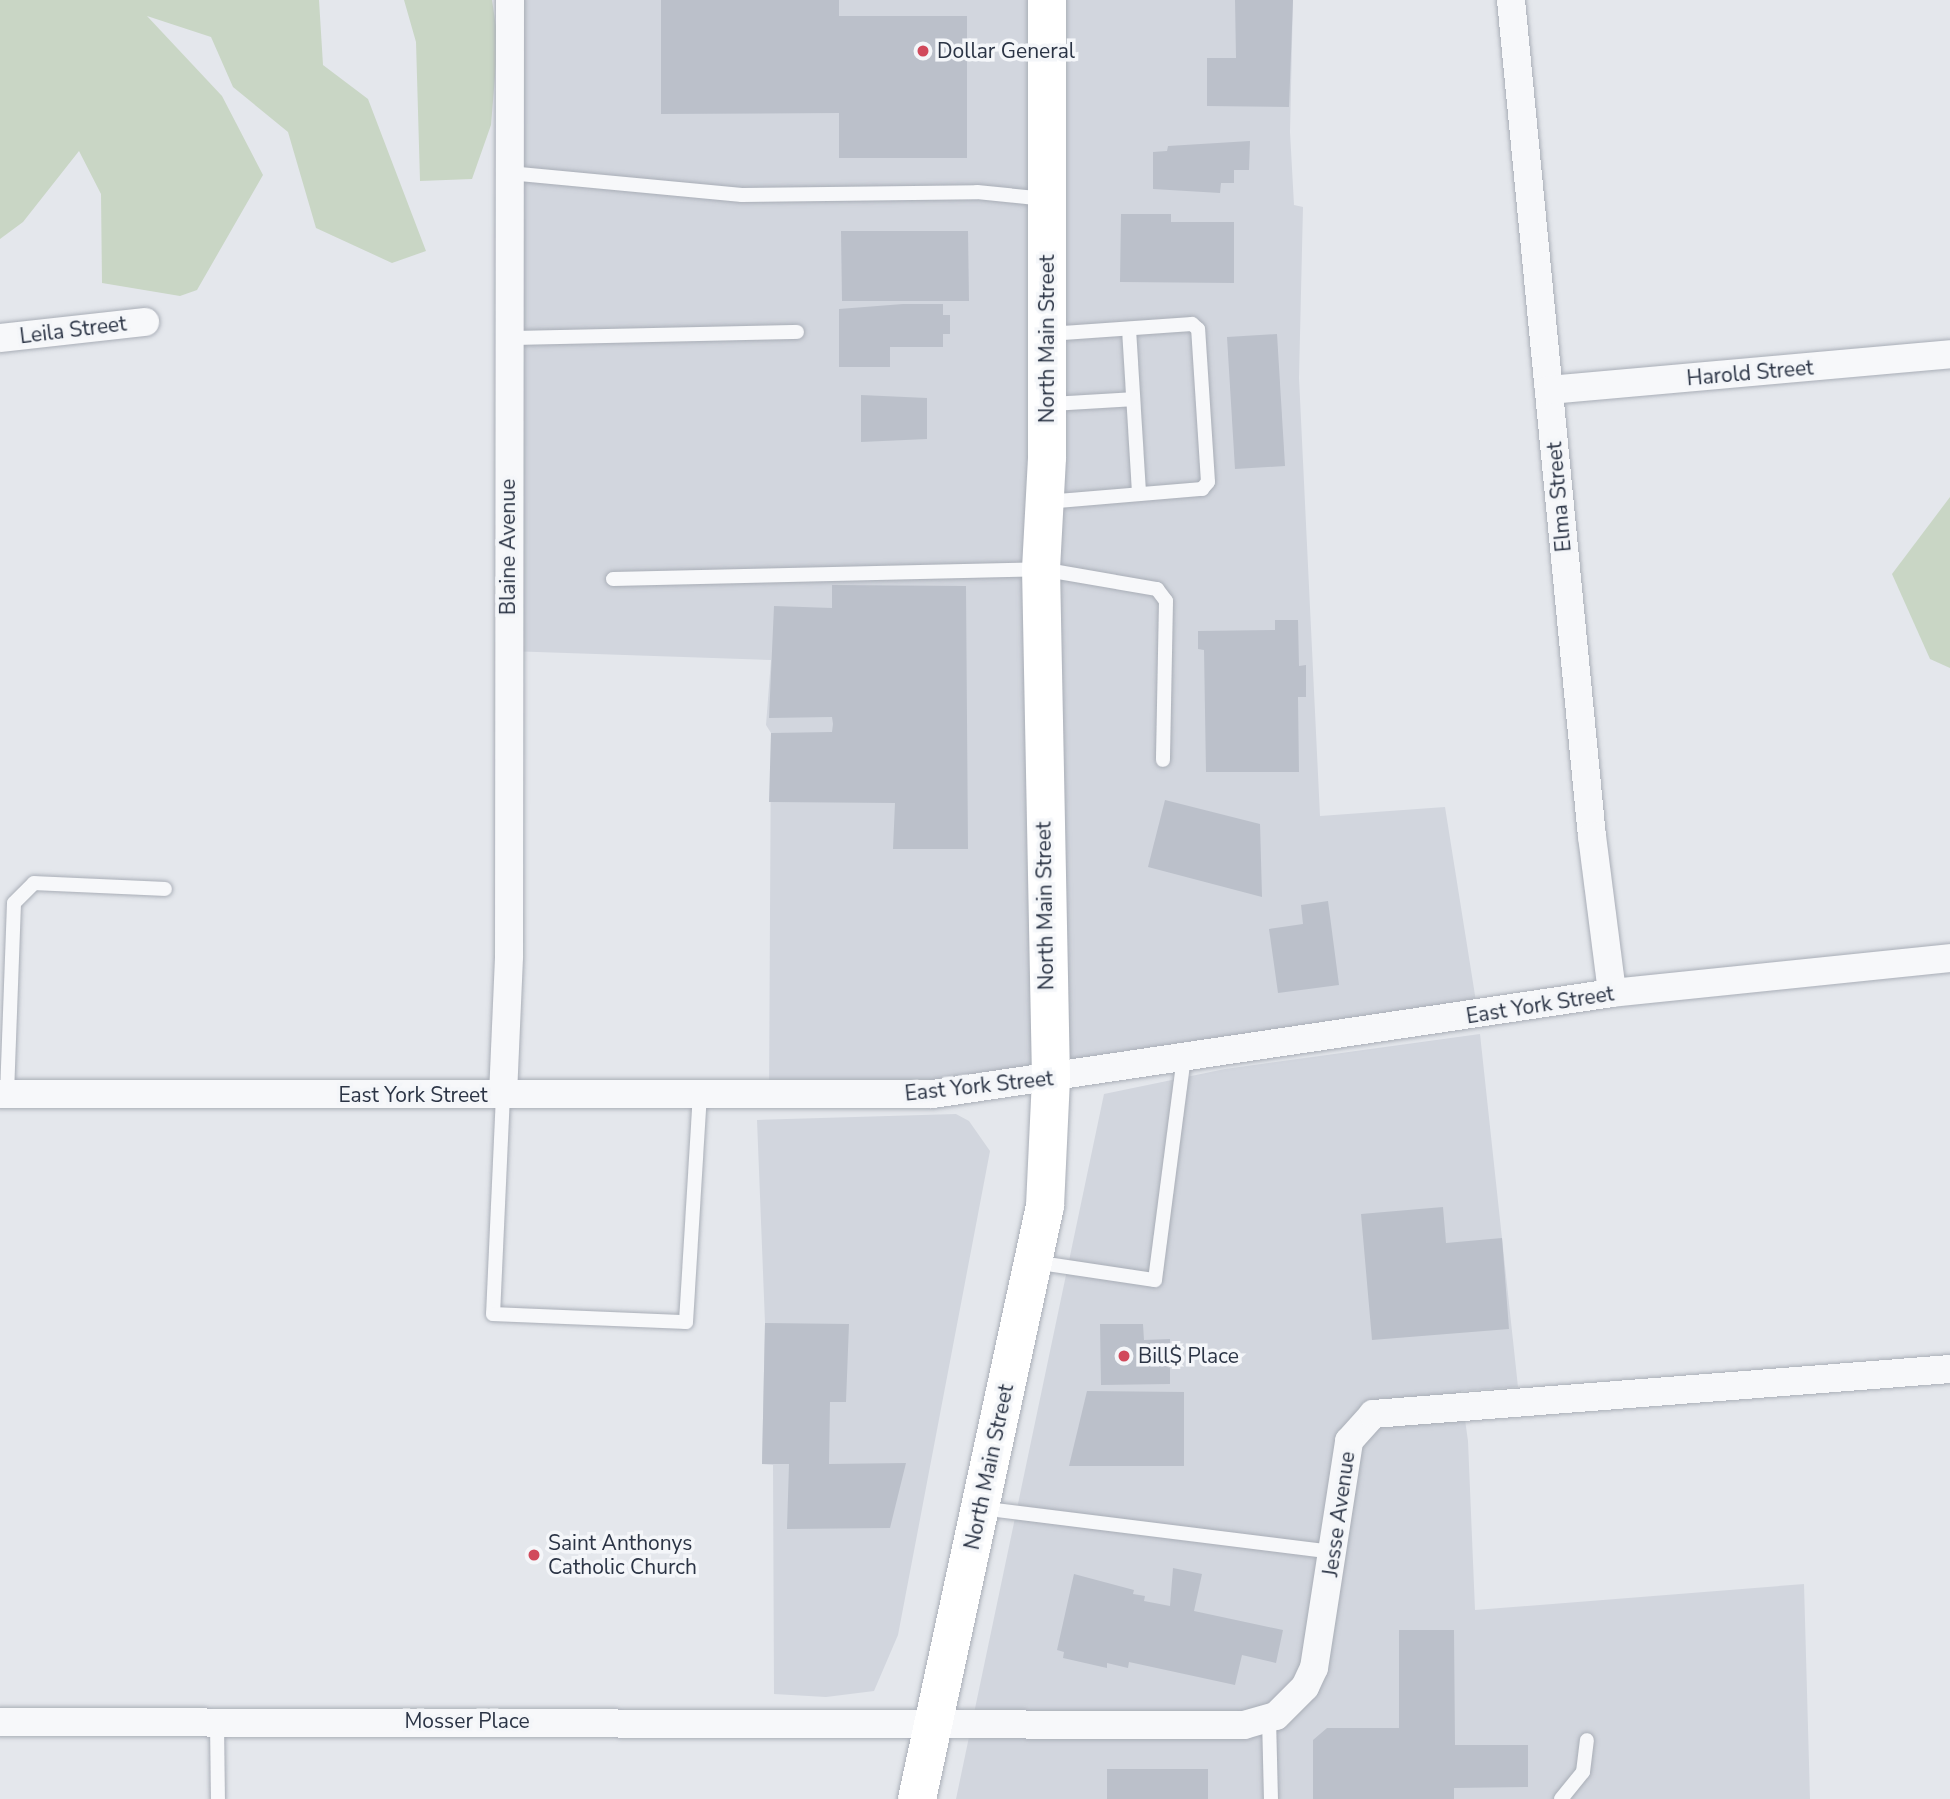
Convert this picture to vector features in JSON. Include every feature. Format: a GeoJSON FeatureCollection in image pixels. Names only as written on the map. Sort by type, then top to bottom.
{"type":"FeatureCollection","features":[{"type":"Feature","properties":{"kind":"main road","name":"North Main Street"},"geometry":{"type":"LineString","coordinates":[[917,1799],[1045,1206],[1051,1079],[1041,569],[1047,404],[1047,0]]}},
{"type":"Feature","properties":{"kind":"street","name":"Blaine Avenue"},"geometry":{"type":"LineString","coordinates":[[503,1095],[509,956],[510,0]]}},
{"type":"Feature","properties":{"kind":"street","name":"Elma Street"},"geometry":{"type":"LineString","coordinates":[[1511,0],[1592,836],[1612,993]]}},
{"type":"Feature","properties":{"kind":"street","name":"Leila Street"},"geometry":{"type":"LineString","coordinates":[[0,338],[145,322]]}},
{"type":"Feature","properties":{"kind":"street","name":"Harold Street"},"geometry":{"type":"LineString","coordinates":[[1549,390],[1950,354]]}},
{"type":"Feature","properties":{"kind":"street","name":"East York Street"},"geometry":{"type":"LineString","coordinates":[[4,1094],[933,1094],[1051,1079],[1612,993],[1950,958]]}},
{"type":"Feature","properties":{"kind":"street","name":"Jesse Avenue"},"geometry":{"type":"LineString","coordinates":[[934,1723],[1244,1725],[1276,1716],[1305,1687],[1314,1668],[1349,1441],[1373,1414],[1950,1369]]}},
{"type":"Feature","properties":{"kind":"street","name":"Mosser Place"},"geometry":{"type":"LineString","coordinates":[[0,1722],[934,1723]]}},
{"type":"Feature","properties":{"kind":"lane"},"geometry":{"type":"LineString","coordinates":[[509,173],[742,195],[977,192],[1046,199]]}},
{"type":"Feature","properties":{"kind":"lane"},"geometry":{"type":"LineString","coordinates":[[1045,502],[1202,489],[1208,482],[1198,329],[1192,324],[1047,334]]}},
{"type":"Feature","properties":{"kind":"lane"},"geometry":{"type":"LineString","coordinates":[[1129,329],[1139,494]]}},
{"type":"Feature","properties":{"kind":"lane"},"geometry":{"type":"LineString","coordinates":[[509,338],[797,332]]}},
{"type":"Feature","properties":{"kind":"lane"},"geometry":{"type":"LineString","coordinates":[[1047,404],[1133,399]]}},
{"type":"Feature","properties":{"kind":"lane"},"geometry":{"type":"LineString","coordinates":[[613,579],[1041,569],[1157,589],[1166,601],[1163,760]]}},
{"type":"Feature","properties":{"kind":"lane"},"geometry":{"type":"LineString","coordinates":[[4,1094],[7,903],[34,883],[166,889]]}},
{"type":"Feature","properties":{"kind":"lane"},"geometry":{"type":"LineString","coordinates":[[1033,1261],[1155,1280],[1184,1057]]}},
{"type":"Feature","properties":{"kind":"lane"},"geometry":{"type":"LineString","coordinates":[[503,1095],[493,1314],[686,1322],[700,1095]]}},
{"type":"Feature","properties":{"kind":"lane"},"geometry":{"type":"LineString","coordinates":[[980,1508],[1333,1552]]}},
{"type":"Feature","properties":{"kind":"lane"},"geometry":{"type":"LineString","coordinates":[[1269,1718],[1271,1799]]}},
{"type":"Feature","properties":{"kind":"lane"},"geometry":{"type":"LineString","coordinates":[[217,1722],[218,1799]]}},
{"type":"Feature","properties":{"kind":"lane"},"geometry":{"type":"LineString","coordinates":[[1561,1799],[1583,1772],[1587,1740]]}},
{"type":"Feature","properties":{"kind":"shaded area"},"geometry":{"type":"Polygon","coordinates":[[[510,0],[1293,0],[1290,132],[1294,205],[1303,207],[1299,378],[1320,816],[1445,807],[1478,1014],[1184,1057],[769,1096],[771,733],[766,725],[771,660],[508,651],[510,0]]]}},
{"type":"Feature","properties":{"kind":"shaded area"},"geometry":{"type":"Polygon","coordinates":[[[1480,1034],[1518,1387],[1461,1391],[1468,1441],[1475,1610],[1804,1584],[1810,1799],[956,1799],[1104,1094],[1225,1069],[1480,1034]]]}},
{"type":"Feature","properties":{"kind":"shaded area"},"geometry":{"type":"Polygon","coordinates":[[[956,1114],[969,1121],[990,1151],[898,1635],[874,1691],[826,1697],[774,1694],[773,1465],[762,1464],[765,1323],[757,1120],[956,1114]]]}},
{"type":"Feature","properties":{"kind":"green space"},"geometry":{"type":"Polygon","coordinates":[[[0,0],[319,0],[323,65],[368,99],[426,251],[392,263],[316,228],[288,132],[233,87],[211,37],[147,16],[222,96],[263,175],[197,290],[180,296],[102,283],[101,194],[79,151],[23,222],[0,239],[0,0]]]}},
{"type":"Feature","properties":{"kind":"green space"},"geometry":{"type":"Polygon","coordinates":[[[404,0],[492,0],[498,40],[491,125],[472,179],[420,181],[416,42],[404,0]]]}},
{"type":"Feature","properties":{"kind":"green space"},"geometry":{"type":"Polygon","coordinates":[[[1950,497],[1950,668],[1930,659],[1892,574],[1950,497]]]}},
{"type":"Feature","properties":{"kind":"building"},"geometry":{"type":"Polygon","coordinates":[[[661,0],[839,0],[839,16],[967,16],[967,158],[839,158],[839,113],[661,114],[661,0]]]}},
{"type":"Feature","properties":{"kind":"building"},"geometry":{"type":"Polygon","coordinates":[[[1235,0],[1293,0],[1289,107],[1207,106],[1207,58],[1236,58],[1235,0]]]}},
{"type":"Feature","properties":{"kind":"building"},"geometry":{"type":"Polygon","coordinates":[[[1250,141],[1249,170],[1234,170],[1234,183],[1221,183],[1220,193],[1153,189],[1153,152],[1167,151],[1168,146],[1250,141]]]}},
{"type":"Feature","properties":{"kind":"building"},"geometry":{"type":"Polygon","coordinates":[[[1121,214],[1171,214],[1171,222],[1234,222],[1234,283],[1120,282],[1121,214]]]}},
{"type":"Feature","properties":{"kind":"building"},"geometry":{"type":"Polygon","coordinates":[[[841,231],[968,231],[969,301],[842,301],[841,231]]]}},
{"type":"Feature","properties":{"kind":"building"},"geometry":{"type":"Polygon","coordinates":[[[943,304],[943,315],[950,315],[950,334],[943,334],[943,347],[890,347],[890,367],[839,367],[839,309],[943,304]]]}},
{"type":"Feature","properties":{"kind":"building"},"geometry":{"type":"Polygon","coordinates":[[[1277,334],[1285,466],[1235,469],[1227,337],[1277,334]]]}},
{"type":"Feature","properties":{"kind":"building"},"geometry":{"type":"Polygon","coordinates":[[[861,395],[927,398],[927,439],[861,442],[861,395]]]}},
{"type":"Feature","properties":{"kind":"building"},"geometry":{"type":"Polygon","coordinates":[[[832,585],[966,586],[968,849],[893,849],[895,803],[769,802],[771,733],[832,732],[833,724],[832,717],[769,718],[774,606],[832,608],[832,585]]]}},
{"type":"Feature","properties":{"kind":"building"},"geometry":{"type":"Polygon","coordinates":[[[1275,620],[1298,620],[1299,666],[1306,665],[1306,697],[1298,697],[1299,772],[1206,772],[1204,650],[1198,649],[1198,631],[1275,630],[1275,620]]]}},
{"type":"Feature","properties":{"kind":"building"},"geometry":{"type":"Polygon","coordinates":[[[1165,800],[1260,824],[1262,897],[1148,867],[1165,800]]]}},
{"type":"Feature","properties":{"kind":"building"},"geometry":{"type":"Polygon","coordinates":[[[1328,901],[1339,985],[1278,993],[1269,929],[1303,924],[1301,905],[1328,901]]]}},
{"type":"Feature","properties":{"kind":"building"},"geometry":{"type":"Polygon","coordinates":[[[1443,1207],[1446,1243],[1502,1238],[1509,1329],[1372,1340],[1361,1214],[1443,1207]]]}},
{"type":"Feature","properties":{"kind":"building"},"geometry":{"type":"Polygon","coordinates":[[[765,1323],[849,1324],[846,1402],[830,1402],[829,1464],[906,1463],[890,1528],[787,1529],[789,1464],[762,1464],[765,1323]]]}},
{"type":"Feature","properties":{"kind":"building"},"geometry":{"type":"Polygon","coordinates":[[[1100,1324],[1143,1324],[1144,1340],[1170,1339],[1170,1384],[1101,1385],[1100,1324]]]}},
{"type":"Feature","properties":{"kind":"building"},"geometry":{"type":"Polygon","coordinates":[[[1087,1391],[1184,1392],[1184,1466],[1069,1466],[1087,1391]]]}},
{"type":"Feature","properties":{"kind":"building"},"geometry":{"type":"Polygon","coordinates":[[[1173,1568],[1202,1574],[1194,1611],[1283,1630],[1276,1663],[1242,1655],[1235,1685],[1129,1662],[1128,1668],[1107,1663],[1107,1668],[1063,1658],[1064,1652],[1057,1650],[1074,1574],[1134,1590],[1133,1594],[1145,1596],[1144,1601],[1170,1606],[1173,1568]]]}},
{"type":"Feature","properties":{"kind":"building"},"geometry":{"type":"Polygon","coordinates":[[[1399,1630],[1454,1630],[1455,1745],[1528,1745],[1528,1787],[1454,1788],[1454,1799],[1313,1799],[1313,1740],[1327,1728],[1399,1728],[1399,1630]]]}},
{"type":"Feature","properties":{"kind":"building"},"geometry":{"type":"Polygon","coordinates":[[[1107,1769],[1208,1769],[1208,1799],[1107,1799],[1107,1769]]]}},
{"type":"Feature","properties":{"kind":"place","name":"Dollar General"},"geometry":{"type":"Point","coordinates":[923,51]}},
{"type":"Feature","properties":{"kind":"place","name":"Bill$ Place"},"geometry":{"type":"Point","coordinates":[1124,1356]}},
{"type":"Feature","properties":{"kind":"place","name":"Saint Anthonys Catholic Church"},"geometry":{"type":"Point","coordinates":[534,1555]}}]}
